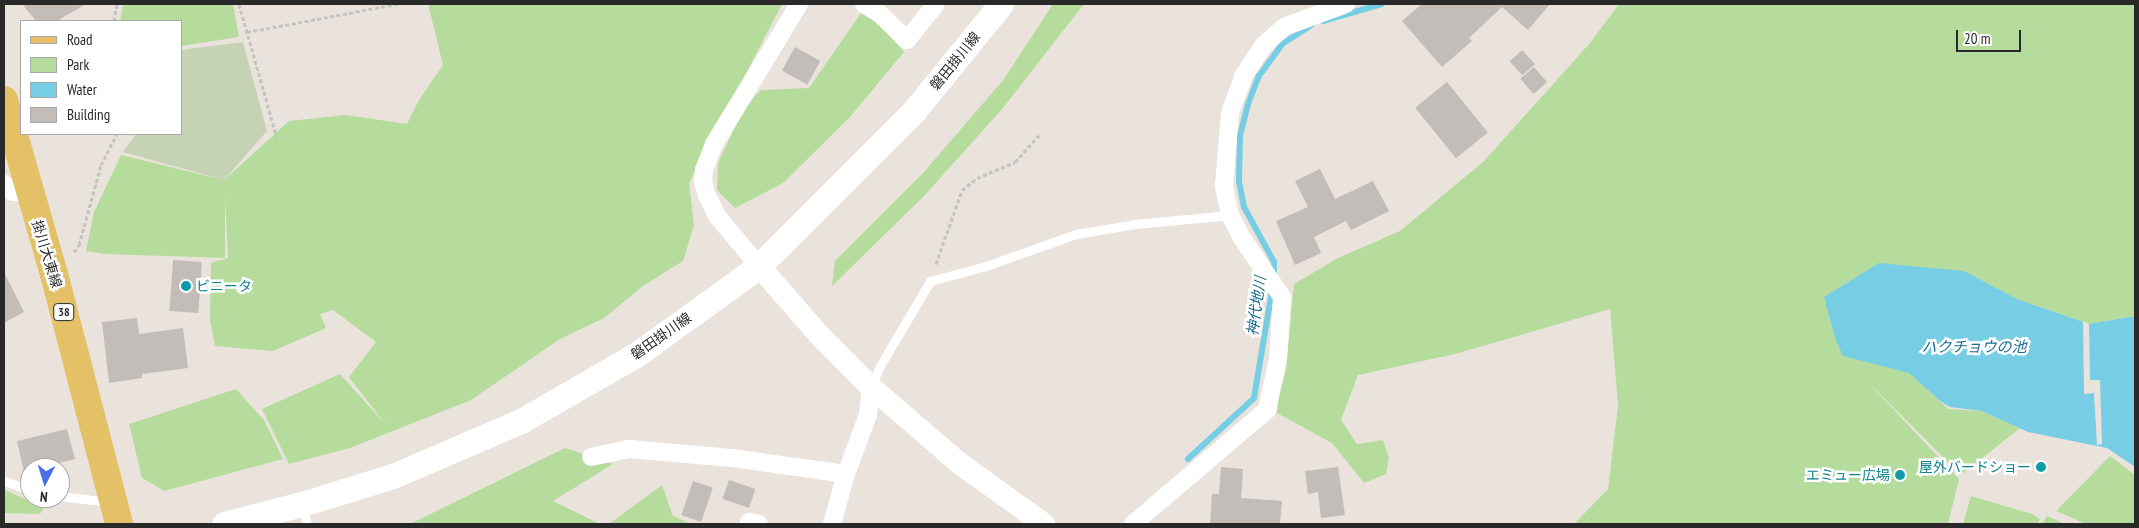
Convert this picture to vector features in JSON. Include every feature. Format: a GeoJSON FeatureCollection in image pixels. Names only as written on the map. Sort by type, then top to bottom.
{"type":"FeatureCollection","features":[{"type":"Feature","properties":{"kind":"main road","name":"磐田掛川線"},"geometry":{"type":"LineString","coordinates":[[224,524],[305,514],[521,421],[636,355],[759,266],[914,111],[1001,4]]}},
{"type":"Feature","properties":{"kind":"main road","name":"掛川大東線"},"geometry":{"type":"LineString","coordinates":[[4,100],[16,188],[54,274],[117,513]]}},
{"type":"Feature","properties":{"kind":"street"},"geometry":{"type":"LineString","coordinates":[[799,4],[714,144],[704,170],[703,181],[706,194],[717,216],[759,266],[820,336],[871,387],[959,463],[1034,521]]}},
{"type":"Feature","properties":{"kind":"street"},"geometry":{"type":"LineString","coordinates":[[864,4],[880,14],[907,40],[936,4]]}},
{"type":"Feature","properties":{"kind":"street"},"geometry":{"type":"LineString","coordinates":[[1133,524],[1267,410],[1278,359],[1282,297],[1242,238],[1230,215],[1224,186],[1230,113],[1244,75],[1263,46],[1284,26],[1346,4]]}},
{"type":"Feature","properties":{"kind":"street"},"geometry":{"type":"LineString","coordinates":[[832,524],[846,474],[868,415],[871,387]]}},
{"type":"Feature","properties":{"kind":"street"},"geometry":{"type":"LineString","coordinates":[[591,457],[629,449],[732,458],[846,474]]}},
{"type":"Feature","properties":{"kind":"lane"},"geometry":{"type":"LineString","coordinates":[[871,387],[880,366],[930,281],[986,266],[1076,234],[1136,224],[1230,215]]}},
{"type":"Feature","properties":{"kind":"lane"},"geometry":{"type":"LineString","coordinates":[[4,482],[20,487]]}},
{"type":"Feature","properties":{"kind":"lane"},"geometry":{"type":"LineString","coordinates":[[70,499],[117,513]]}},
{"type":"Feature","properties":{"kind":"path"},"geometry":{"type":"LineString","coordinates":[[114,20],[117,4]]}},
{"type":"Feature","properties":{"kind":"path"},"geometry":{"type":"LineString","coordinates":[[239,4],[277,138]]}},
{"type":"Feature","properties":{"kind":"path"},"geometry":{"type":"LineString","coordinates":[[247,32],[397,4]]}},
{"type":"Feature","properties":{"kind":"path"},"geometry":{"type":"LineString","coordinates":[[54,274],[79,245],[101,165],[116,135]]}},
{"type":"Feature","properties":{"kind":"path"},"geometry":{"type":"LineString","coordinates":[[930,281],[962,190],[977,178],[1015,162],[1039,135]]}},
{"type":"Feature","properties":{"kind":"green space"},"geometry":{"type":"Polygon","coordinates":[[[125,4],[233,4],[239,37],[182,46],[182,20],[120,20],[125,4]]]}},
{"type":"Feature","properties":{"kind":"green space"},"geometry":{"type":"Polygon","coordinates":[[[428,4],[782,4],[689,183],[694,225],[683,261],[643,286],[604,318],[560,339],[471,400],[350,448],[289,464],[262,409],[340,374],[386,425],[349,377],[376,342],[333,310],[320,314],[326,328],[273,351],[215,346],[210,321],[211,263],[228,258],[225,197],[225,258],[105,254],[86,251],[94,212],[121,155],[224,180],[289,121],[346,115],[407,124],[419,100],[443,65],[428,4]]]}},
{"type":"Feature","properties":{"kind":"green space"},"geometry":{"type":"Polygon","coordinates":[[[1053,4],[1084,4],[1003,108],[925,195],[832,286],[835,261],[924,172],[1004,79],[1053,4]]]}},
{"type":"Feature","properties":{"kind":"green space"},"geometry":{"type":"Polygon","coordinates":[[[1619,4],[2135,4],[2135,316],[2089,324],[2017,299],[1964,271],[1844,356],[1910,373],[1948,409],[1982,411],[2020,428],[1961,475],[1865,379],[1959,479],[1948,524],[1574,524],[1608,489],[1618,406],[1610,309],[1455,354],[1358,375],[1341,420],[1357,444],[1383,440],[1389,458],[1386,474],[1364,483],[1332,443],[1277,413],[1279,395],[1286,370],[1294,284],[1338,258],[1400,231],[1484,161],[1590,43],[1619,4]]]}},
{"type":"Feature","properties":{"kind":"green space"},"geometry":{"type":"Polygon","coordinates":[[[861,13],[876,21],[904,52],[850,117],[783,183],[735,208],[717,190],[718,163],[744,108],[761,90],[809,88],[861,13]]]}},
{"type":"Feature","properties":{"kind":"green space"},"geometry":{"type":"Polygon","coordinates":[[[243,42],[267,131],[224,180],[123,152],[135,135],[182,135],[182,50],[243,42]]]}},
{"type":"Feature","properties":{"kind":"green space"},"geometry":{"type":"Polygon","coordinates":[[[236,389],[264,420],[283,459],[164,491],[142,478],[129,424],[236,389]]]}},
{"type":"Feature","properties":{"kind":"green space"},"geometry":{"type":"Polygon","coordinates":[[[565,448],[613,464],[553,501],[600,524],[410,524],[565,448]]]}},
{"type":"Feature","properties":{"kind":"green space"},"geometry":{"type":"Polygon","coordinates":[[[2110,456],[2135,475],[2135,524],[2086,524],[2056,511],[2110,456]]]}},
{"type":"Feature","properties":{"kind":"green space"},"geometry":{"type":"Polygon","coordinates":[[[662,485],[673,516],[691,524],[609,524],[662,485]]]}},
{"type":"Feature","properties":{"kind":"green space"},"geometry":{"type":"Polygon","coordinates":[[[4,490],[20,497],[20,508],[43,508],[40,514],[4,513],[4,490]]]}},
{"type":"Feature","properties":{"kind":"green space"},"geometry":{"type":"Polygon","coordinates":[[[1971,496],[2032,514],[2040,519],[2037,524],[1963,524],[1971,496]]]}},
{"type":"Feature","properties":{"kind":"green space"},"geometry":{"type":"Polygon","coordinates":[[[2047,516],[2065,524],[2042,524],[2047,516]]]}},
{"type":"Feature","properties":{"kind":"water","name":"ハクチョウの池"},"geometry":{"type":"Polygon","coordinates":[[[1879,263],[1964,271],[2017,299],[2089,324],[2135,316],[2135,467],[2107,448],[2028,432],[1982,411],[1950,407],[1940,401],[1909,373],[1843,356],[1835,338],[1824,297],[1879,263]]]}},
{"type":"Feature","properties":{"kind":"pier"},"geometry":{"type":"Polygon","coordinates":[[[2083,321],[2089,324],[2090,380],[2100,380],[2102,444],[2097,445],[2094,393],[2084,394],[2083,321]]]}},
{"type":"Feature","properties":{"kind":"building"},"geometry":{"type":"Polygon","coordinates":[[[22,4],[86,4],[59,20],[35,20],[22,4]]]}},
{"type":"Feature","properties":{"kind":"building"},"geometry":{"type":"Polygon","coordinates":[[[1422,4],[1550,4],[1528,30],[1502,7],[1469,38],[1472,41],[1442,67],[1402,21],[1422,4]]]}},
{"type":"Feature","properties":{"kind":"building"},"geometry":{"type":"Polygon","coordinates":[[[795,47],[820,61],[807,85],[782,71],[795,47]]]}},
{"type":"Feature","properties":{"kind":"building"},"geometry":{"type":"Polygon","coordinates":[[[1522,50],[1535,64],[1523,75],[1510,62],[1522,50]]]}},
{"type":"Feature","properties":{"kind":"building"},"geometry":{"type":"Polygon","coordinates":[[[1534,67],[1547,82],[1534,94],[1520,79],[1534,67]]]}},
{"type":"Feature","properties":{"kind":"building"},"geometry":{"type":"Polygon","coordinates":[[[1447,82],[1488,133],[1456,158],[1415,108],[1447,82]]]}},
{"type":"Feature","properties":{"kind":"building"},"geometry":{"type":"Polygon","coordinates":[[[1320,169],[1335,199],[1373,181],[1389,211],[1351,230],[1346,221],[1314,237],[1321,253],[1295,265],[1276,221],[1308,207],[1295,181],[1320,169]]]}},
{"type":"Feature","properties":{"kind":"building","name":"ビニータ"},"geometry":{"type":"Polygon","coordinates":[[[173,260],[202,262],[198,313],[169,311],[173,260]]]}},
{"type":"Feature","properties":{"kind":"building"},"geometry":{"type":"Polygon","coordinates":[[[4,272],[24,312],[4,323],[4,272]]]}},
{"type":"Feature","properties":{"kind":"building"},"geometry":{"type":"Polygon","coordinates":[[[137,318],[139,334],[183,328],[188,368],[142,374],[142,378],[109,383],[102,322],[137,318]]]}},
{"type":"Feature","properties":{"kind":"building"},"geometry":{"type":"Polygon","coordinates":[[[67,429],[75,459],[21,458],[17,441],[67,429]]]}},
{"type":"Feature","properties":{"kind":"building"},"geometry":{"type":"Polygon","coordinates":[[[1221,467],[1243,469],[1241,498],[1282,501],[1280,524],[1210,524],[1212,494],[1219,494],[1221,467]]]}},
{"type":"Feature","properties":{"kind":"building"},"geometry":{"type":"Polygon","coordinates":[[[1338,467],[1345,515],[1321,518],[1318,492],[1308,494],[1305,471],[1338,467]]]}},
{"type":"Feature","properties":{"kind":"building"},"geometry":{"type":"Polygon","coordinates":[[[729,480],[755,489],[749,508],[722,499],[729,480]]]}},
{"type":"Feature","properties":{"kind":"building"},"geometry":{"type":"Polygon","coordinates":[[[693,481],[713,488],[701,522],[681,515],[693,481]]]}},
{"type":"Feature","properties":{"kind":"waterway","name":"神代地川"},"geometry":{"type":"LineString","coordinates":[[1323,21],[1382,4]]}},
{"type":"Feature","properties":{"kind":"waterway","name":"神代地川"},"geometry":{"type":"LineString","coordinates":[[1274,276],[1274,262],[1244,207],[1239,182],[1240,136],[1248,104],[1259,76],[1282,44],[1311,25]]}},
{"type":"Feature","properties":{"kind":"waterway","name":"神代地川"},"geometry":{"type":"LineString","coordinates":[[1188,459],[1254,398],[1272,291]]}},
{"type":"Feature","properties":{"kind":"place","name":"ビニータ"},"geometry":{"type":"Point","coordinates":[186,286]}},
{"type":"Feature","properties":{"kind":"place","name":"屋外バードショー"},"geometry":{"type":"Point","coordinates":[2041,467]}},
{"type":"Feature","properties":{"kind":"place","name":"エミュー広場"},"geometry":{"type":"Point","coordinates":[1900,475]}}]}
